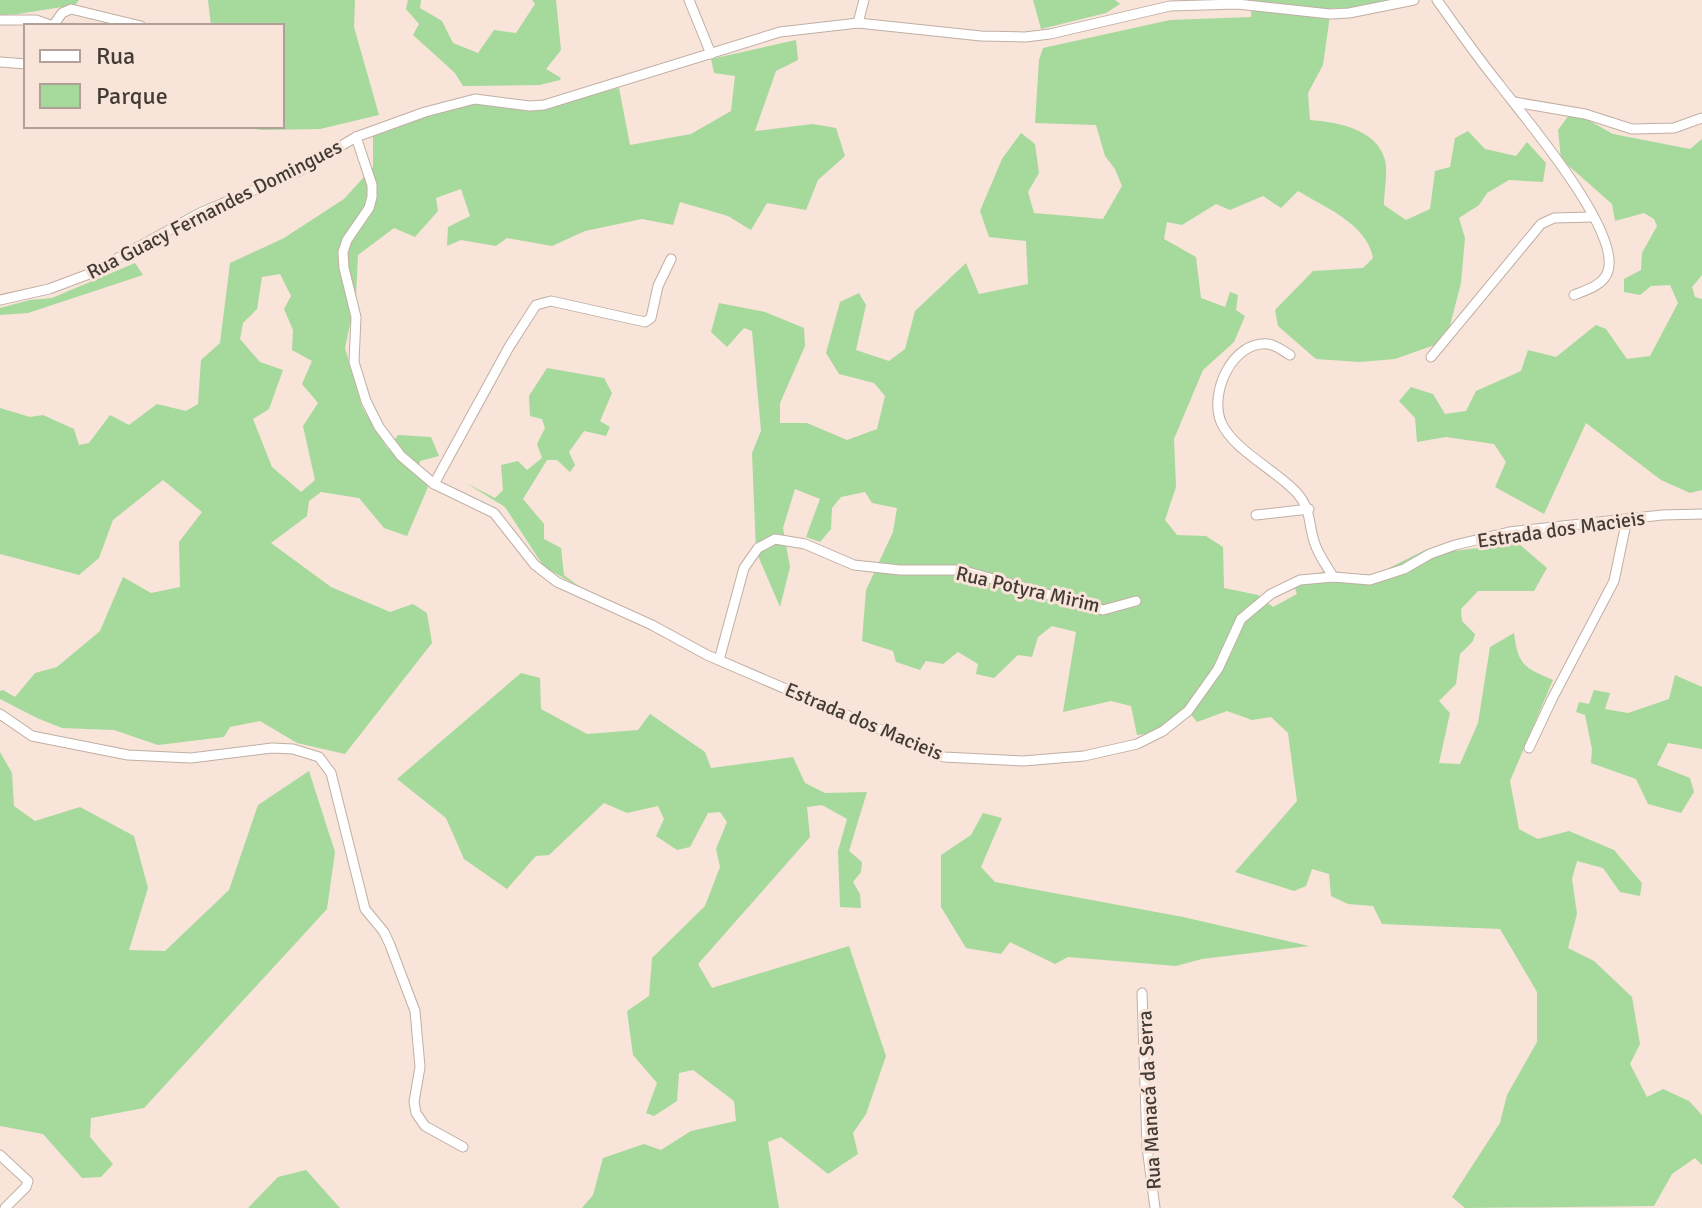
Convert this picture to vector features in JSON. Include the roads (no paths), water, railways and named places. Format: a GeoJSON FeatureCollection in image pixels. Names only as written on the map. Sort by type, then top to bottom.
{"type":"FeatureCollection","features":[{"type":"Feature","properties":{"kind":"street"},"geometry":{"type":"LineString","coordinates":[[689,0],[711,54]]}},
{"type":"Feature","properties":{"kind":"street"},"geometry":{"type":"LineString","coordinates":[[858,23],[864,0]]}},
{"type":"Feature","properties":{"kind":"street","name":"Rua Guacy Fernandes Domingues"},"geometry":{"type":"LineString","coordinates":[[0,300],[49,289],[89,274],[200,213],[297,172],[356,137],[425,112],[475,99],[544,105],[780,32],[858,23],[981,36],[1025,37],[1187,4],[1237,2],[1330,14],[1414,0]]}},
{"type":"Feature","properties":{"kind":"street"},"geometry":{"type":"LineString","coordinates":[[1437,0],[1567,171],[1593,217],[1608,254],[1609,268],[1603,281],[1574,295]]}},
{"type":"Feature","properties":{"kind":"street"},"geometry":{"type":"LineString","coordinates":[[54,24],[62,13],[76,9],[107,23]]}},
{"type":"Feature","properties":{"kind":"street"},"geometry":{"type":"LineString","coordinates":[[0,20],[36,20],[47,24]]}},
{"type":"Feature","properties":{"kind":"street"},"geometry":{"type":"LineString","coordinates":[[0,62],[24,64]]}},
{"type":"Feature","properties":{"kind":"street"},"geometry":{"type":"LineString","coordinates":[[1514,102],[1585,114],[1632,129],[1674,128],[1702,118]]}},
{"type":"Feature","properties":{"kind":"street","name":"Estrada dos Macieis"},"geometry":{"type":"LineString","coordinates":[[356,137],[372,185],[372,197],[369,208],[347,240],[343,252],[356,317],[354,362],[366,401],[379,427],[411,466],[434,484],[494,513],[535,565],[557,582],[652,625],[719,660],[944,757],[1023,761],[1084,756],[1137,744],[1178,720],[1209,683],[1225,656],[1237,626],[1252,607],[1283,586],[1300,580],[1333,577],[1370,580],[1404,569],[1430,554],[1509,532],[1702,514]]}},
{"type":"Feature","properties":{"kind":"street"},"geometry":{"type":"LineString","coordinates":[[1431,357],[1541,224],[1554,218],[1593,217]]}},
{"type":"Feature","properties":{"kind":"street"},"geometry":{"type":"LineString","coordinates":[[434,484],[526,318],[541,302],[551,301],[645,322],[651,318],[658,286],[671,259]]}},
{"type":"Feature","properties":{"kind":"street"},"geometry":{"type":"LineString","coordinates":[[1290,355],[1267,344],[1252,346],[1244,352],[1223,378],[1217,395],[1217,412],[1233,440],[1294,490],[1309,509],[1314,544],[1333,577]]}},
{"type":"Feature","properties":{"kind":"street"},"geometry":{"type":"LineString","coordinates":[[1256,515],[1309,509]]}},
{"type":"Feature","properties":{"kind":"street"},"geometry":{"type":"LineString","coordinates":[[1529,748],[1614,581],[1627,519]]}},
{"type":"Feature","properties":{"kind":"street","name":"Rua Potyra Mirim"},"geometry":{"type":"LineString","coordinates":[[719,660],[744,568],[758,548],[775,539],[805,544],[854,565],[900,570],[961,570],[1103,610],[1136,601]]}},
{"type":"Feature","properties":{"kind":"street"},"geometry":{"type":"LineString","coordinates":[[0,714],[32,736],[128,755],[191,758],[272,748],[306,751],[319,757],[331,773],[365,909],[384,932],[412,999],[420,1067],[414,1102],[416,1113],[425,1126],[463,1147]]}},
{"type":"Feature","properties":{"kind":"street","name":"Rua Manacá da Serra"},"geometry":{"type":"LineString","coordinates":[[1142,993],[1147,1147],[1155,1208]]}},
{"type":"Feature","properties":{"kind":"street"},"geometry":{"type":"LineString","coordinates":[[0,1155],[28,1181],[5,1208]]}}]}
